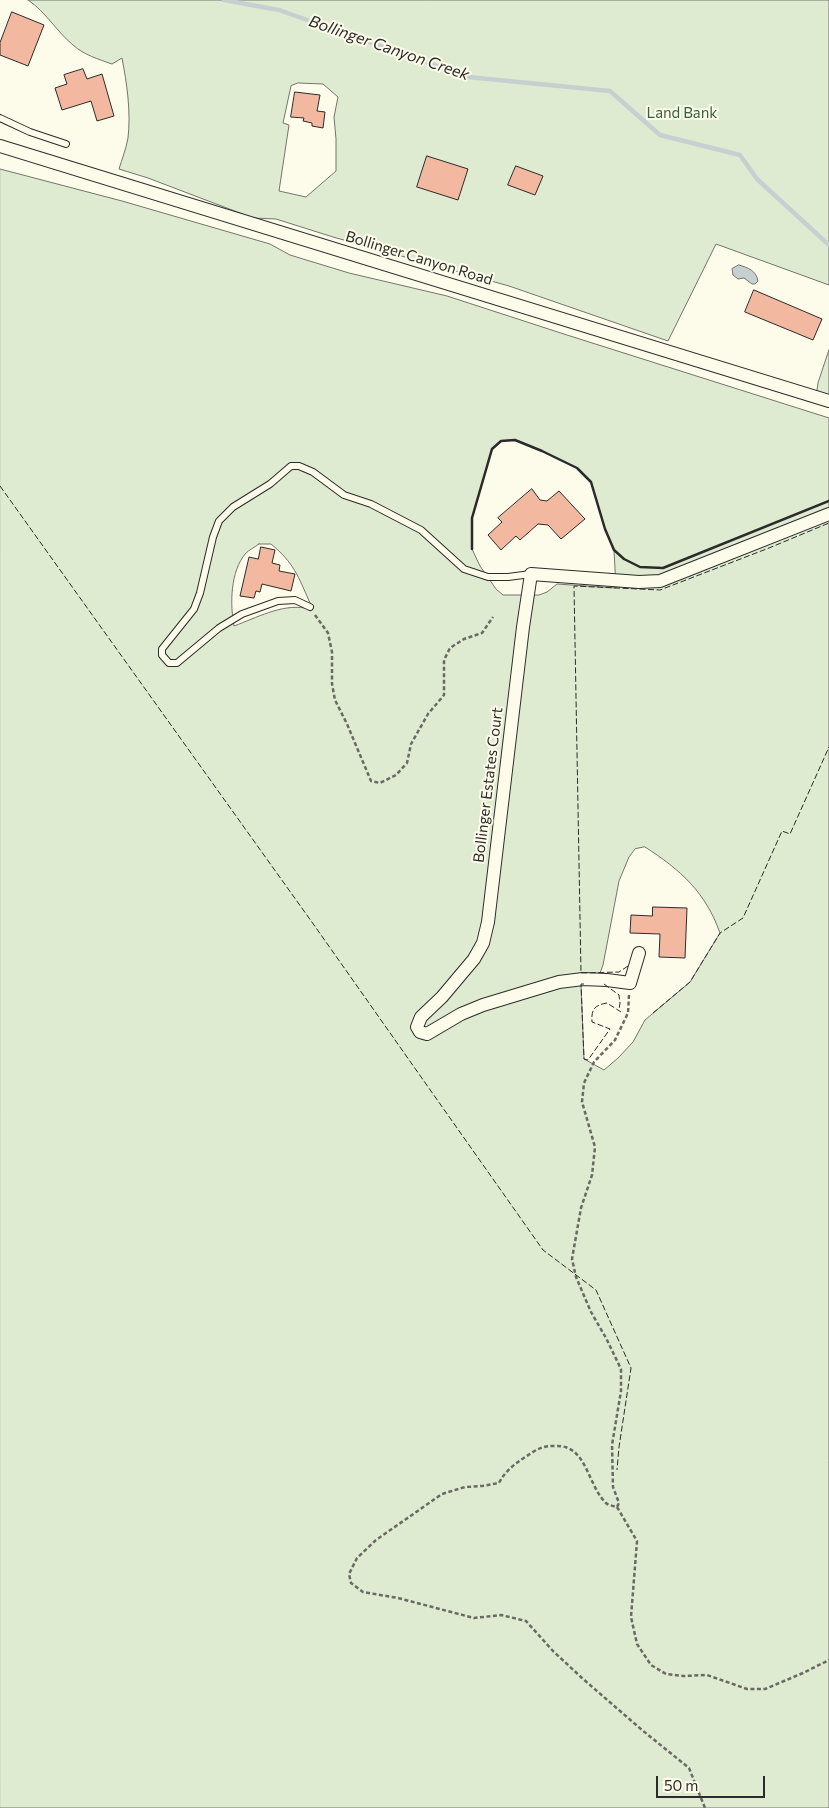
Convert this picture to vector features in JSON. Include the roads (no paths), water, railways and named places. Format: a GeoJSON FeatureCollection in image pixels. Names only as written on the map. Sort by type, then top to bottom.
{"type":"FeatureCollection","features":[{"type":"Feature","properties":{"kind":"street","name":"Bollinger Canyon Road"},"geometry":{"type":"LineString","coordinates":[[0,146],[829,401]]}},
{"type":"Feature","properties":{"kind":"street"},"geometry":{"type":"LineString","coordinates":[[531,574],[638,582],[660,581],[829,514]]}},
{"type":"Feature","properties":{"kind":"street","name":"Bollinger Estates Court"},"geometry":{"type":"LineString","coordinates":[[531,574],[488,922],[483,943],[474,959],[442,997],[421,1017],[417,1026],[420,1032],[427,1034],[461,1014],[558,982],[583,979],[630,983],[639,953]]}},
{"type":"Feature","properties":{"kind":"lane"},"geometry":{"type":"LineString","coordinates":[[0,118],[30,132],[66,144]]}},
{"type":"Feature","properties":{"kind":"lane"},"geometry":{"type":"LineString","coordinates":[[310,607],[295,600],[278,601],[242,614],[218,628],[177,663],[169,663],[162,655],[162,649],[194,609],[200,594],[213,537],[219,521],[232,507],[270,484],[291,466],[299,466],[314,472],[344,495],[371,504],[421,530],[464,569],[488,576],[508,577],[531,574]]}},
{"type":"Feature","properties":{"kind":"waterway","name":"Bollinger Canyon Creek"},"geometry":{"type":"LineString","coordinates":[[224,0],[279,10],[468,77],[610,91],[660,135],[740,155],[757,179],[829,245]]}},
{"type":"Feature","properties":{"kind":"park label","name":"Land Bank"},"geometry":{"type":"Point","coordinates":[682,113]}}]}
